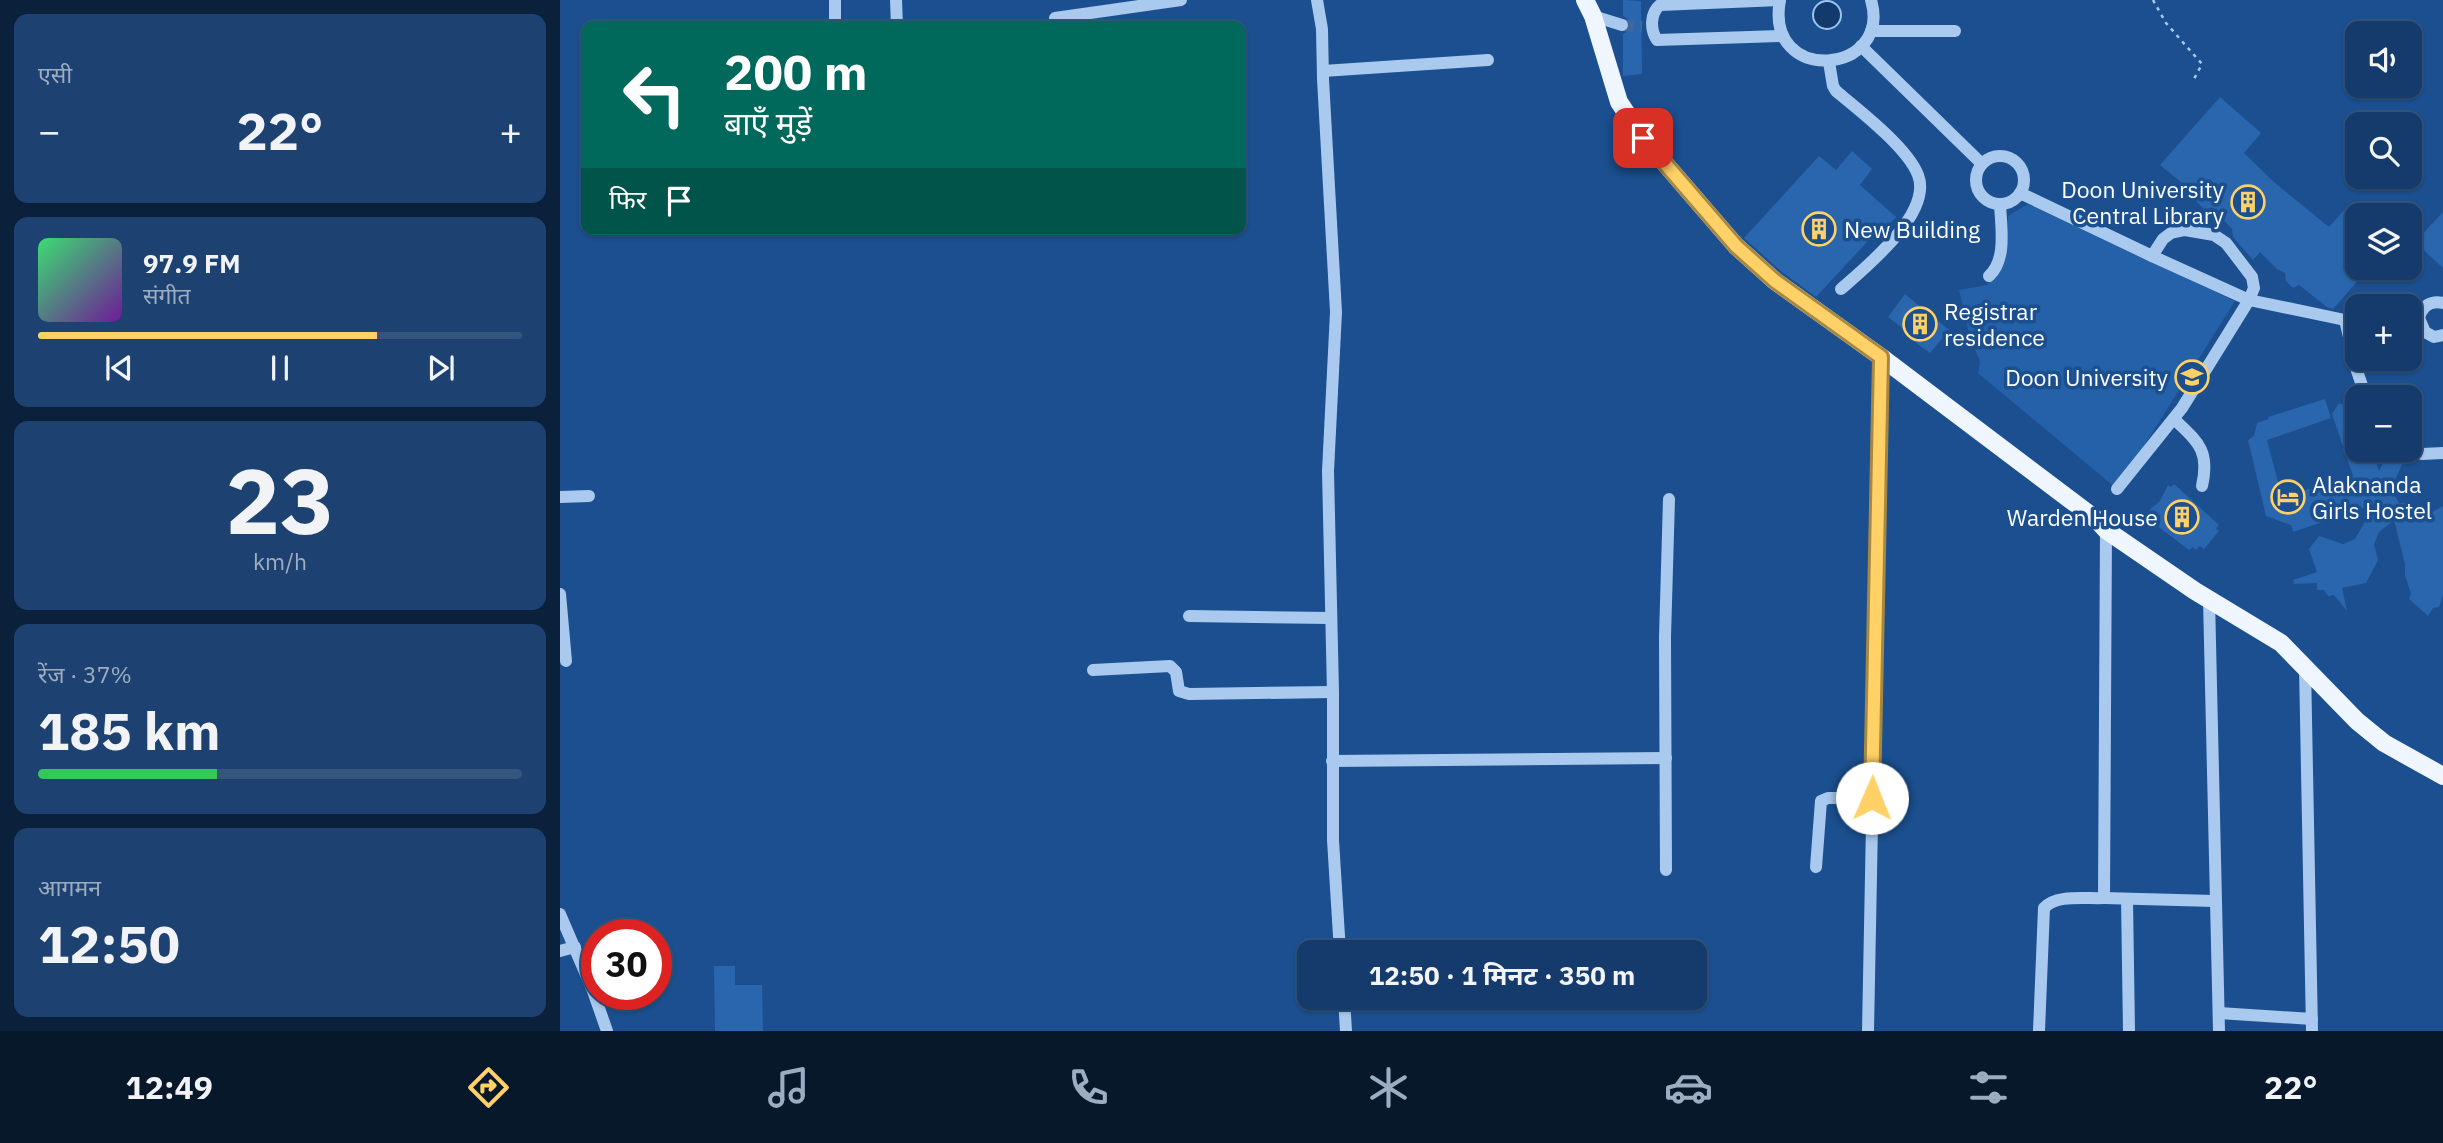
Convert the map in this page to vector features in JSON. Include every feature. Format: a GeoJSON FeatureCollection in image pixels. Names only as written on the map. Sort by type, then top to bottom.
{"type":"FeatureCollection","features":[{"type":"Feature","properties":{"kind":"main road"},"geometry":{"type":"LineString","coordinates":[[1589,8],[1619,102],[1643,138],[1736,246],[1775,281],[1881,357],[2097,520],[2106,530],[2281,643],[2384,743],[2443,776]]}},
{"type":"Feature","properties":{"kind":"street"},"geometry":{"type":"LineString","coordinates":[[835,0],[835,21]]}},
{"type":"Feature","properties":{"kind":"street"},"geometry":{"type":"LineString","coordinates":[[897,0],[897,21]]}},
{"type":"Feature","properties":{"kind":"street"},"geometry":{"type":"LineString","coordinates":[[1055,18],[1181,0]]}},
{"type":"Feature","properties":{"kind":"street"},"geometry":{"type":"LineString","coordinates":[[1317,0],[1322,29],[1336,312],[1328,471],[1333,840],[1339,940]]}},
{"type":"Feature","properties":{"kind":"street"},"geometry":{"type":"LineString","coordinates":[[1783,36],[1657,40],[1647,27],[1655,9],[1660,5],[1780,0],[1779,24],[1783,36],[1794,50],[1810,60],[1829,62],[1846,57],[1861,46],[1871,31],[1874,16],[1871,0]]}},
{"type":"Feature","properties":{"kind":"street"},"geometry":{"type":"LineString","coordinates":[[1589,8],[1622,24]]}},
{"type":"Feature","properties":{"kind":"street"},"geometry":{"type":"LineString","coordinates":[[1871,31],[1955,31]]}},
{"type":"Feature","properties":{"kind":"street"},"geometry":{"type":"LineString","coordinates":[[1861,46],[1982,164]]}},
{"type":"Feature","properties":{"kind":"street"},"geometry":{"type":"LineString","coordinates":[[1323,71],[1488,60]]}},
{"type":"Feature","properties":{"kind":"street"},"geometry":{"type":"LineString","coordinates":[[1829,62],[1836,91],[1906,155],[1918,172],[1920,182],[1913,213],[1899,234],[1841,289]]}},
{"type":"Feature","properties":{"kind":"street"},"geometry":{"type":"LineString","coordinates":[[1996,156],[2012,158],[2023,170],[2025,178],[2015,199],[2000,204],[1985,199],[1977,186],[1978,171],[1982,164],[1996,156]]}},
{"type":"Feature","properties":{"kind":"street"},"geometry":{"type":"LineString","coordinates":[[2020,193],[2249,300],[2345,319]]}},
{"type":"Feature","properties":{"kind":"street"},"geometry":{"type":"LineString","coordinates":[[1989,276],[1997,269],[2001,250],[2000,204]]}},
{"type":"Feature","properties":{"kind":"street"},"geometry":{"type":"LineString","coordinates":[[2117,489],[2174,419],[2205,375],[2254,288],[2252,277],[2226,243],[2214,235],[2185,230],[2171,233],[2151,256]]}},
{"type":"Feature","properties":{"kind":"street"},"geometry":{"type":"LineString","coordinates":[[2422,309],[2432,302],[2443,303]]}},
{"type":"Feature","properties":{"kind":"street"},"geometry":{"type":"LineString","coordinates":[[2422,328],[2434,337],[2443,335]]}},
{"type":"Feature","properties":{"kind":"street"},"geometry":{"type":"LineString","coordinates":[[1868,1031],[1881,357]]}},
{"type":"Feature","properties":{"kind":"street"},"geometry":{"type":"LineString","coordinates":[[2174,419],[2199,443],[2205,470],[2202,485]]}},
{"type":"Feature","properties":{"kind":"street"},"geometry":{"type":"LineString","coordinates":[[2422,454],[2443,453]]}},
{"type":"Feature","properties":{"kind":"street"},"geometry":{"type":"LineString","coordinates":[[560,497],[589,496]]}},
{"type":"Feature","properties":{"kind":"street"},"geometry":{"type":"LineString","coordinates":[[1666,870],[1665,637],[1669,499]]}},
{"type":"Feature","properties":{"kind":"street"},"geometry":{"type":"LineString","coordinates":[[2104,898],[2106,530]]}},
{"type":"Feature","properties":{"kind":"street"},"geometry":{"type":"LineString","coordinates":[[560,594],[566,661]]}},
{"type":"Feature","properties":{"kind":"street"},"geometry":{"type":"LineString","coordinates":[[2209,599],[2219,1031]]}},
{"type":"Feature","properties":{"kind":"street"},"geometry":{"type":"LineString","coordinates":[[1189,616],[1330,618]]}},
{"type":"Feature","properties":{"kind":"street"},"geometry":{"type":"LineString","coordinates":[[1093,670],[1170,666],[1176,672],[1180,691],[1189,694],[1333,692]]}},
{"type":"Feature","properties":{"kind":"street"},"geometry":{"type":"LineString","coordinates":[[2219,1013],[2312,1025],[2305,666]]}},
{"type":"Feature","properties":{"kind":"street"},"geometry":{"type":"LineString","coordinates":[[1332,761],[1665,758]]}},
{"type":"Feature","properties":{"kind":"street"},"geometry":{"type":"LineString","coordinates":[[1816,867],[1821,801],[1828,798],[1872,798]]}},
{"type":"Feature","properties":{"kind":"street"},"geometry":{"type":"LineString","coordinates":[[2039,1031],[2044,908],[2049,902],[2104,898],[2214,901]]}},
{"type":"Feature","properties":{"kind":"street"},"geometry":{"type":"LineString","coordinates":[[2127,899],[2129,1031]]}},
{"type":"Feature","properties":{"kind":"street"},"geometry":{"type":"LineString","coordinates":[[560,914],[607,1031]]}},
{"type":"Feature","properties":{"kind":"street"},"geometry":{"type":"LineString","coordinates":[[560,951],[575,947]]}},
{"type":"Feature","properties":{"kind":"street"},"geometry":{"type":"LineString","coordinates":[[1345,1010],[1346,1031]]}},
{"type":"Feature","properties":{"kind":"path"},"geometry":{"type":"LineString","coordinates":[[2153,0],[2166,23],[2202,64],[2194,79]]}},
{"type":"Feature","properties":{"kind":"shaded area"},"geometry":{"type":"Polygon","coordinates":[[[1827,1],[1837,5],[1841,15],[1837,25],[1827,29],[1817,25],[1813,15],[1817,5],[1827,1]]]}},
{"type":"Feature","properties":{"kind":"shaded area"},"geometry":{"type":"Polygon","coordinates":[[[2028,204],[2235,301],[2117,489],[1978,373],[1980,362],[1969,333],[1959,290],[1987,285],[2005,263],[2008,216],[2028,204]]]}},
{"type":"Feature","properties":{"kind":"building"},"geometry":{"type":"Polygon","coordinates":[[[1623,0],[1641,1],[1642,74],[1623,76],[1623,34],[1631,24],[1623,16],[1623,0]]]}},
{"type":"Feature","properties":{"kind":"building","name":"Doon University Central Library"},"geometry":{"type":"Polygon","coordinates":[[[2220,97],[2261,133],[2244,153],[2275,183],[2329,227],[2345,209],[2345,280],[2358,280],[2333,309],[2299,285],[2293,288],[2286,281],[2285,273],[2260,252],[2253,260],[2233,237],[2232,229],[2211,207],[2206,211],[2192,197],[2193,192],[2160,165],[2220,97]]]}},
{"type":"Feature","properties":{"kind":"building","name":"New Building"},"geometry":{"type":"Polygon","coordinates":[[[1852,151],[1872,169],[1860,185],[1896,217],[1875,240],[1869,240],[1816,297],[1782,272],[1744,238],[1819,156],[1836,170],[1852,151]]]}},
{"type":"Feature","properties":{"kind":"building"},"geometry":{"type":"Polygon","coordinates":[[[2443,212],[2443,268],[2422,248],[2422,234],[2443,212]]]}},
{"type":"Feature","properties":{"kind":"building","name":"Registrar residence"},"geometry":{"type":"Polygon","coordinates":[[[1905,294],[1949,330],[1930,353],[1912,340],[1921,326],[1902,328],[1888,317],[1905,294]]]}},
{"type":"Feature","properties":{"kind":"building","name":"Alaknanda Girls Hostel"},"geometry":{"type":"Polygon","coordinates":[[[2325,399],[2331,418],[2267,440],[2282,497],[2353,476],[2348,462],[2376,462],[2379,471],[2383,462],[2403,462],[2391,489],[2399,503],[2410,503],[2415,516],[2443,506],[2443,595],[2439,607],[2433,608],[2428,616],[2409,599],[2411,594],[2394,520],[2379,532],[2374,544],[2378,560],[2366,583],[2342,588],[2347,611],[2334,595],[2328,596],[2324,590],[2317,590],[2317,583],[2294,584],[2293,580],[2317,572],[2309,549],[2319,536],[2343,544],[2355,539],[2375,504],[2293,532],[2291,525],[2266,516],[2248,440],[2254,436],[2257,423],[2269,419],[2268,417],[2325,399]]]}},
{"type":"Feature","properties":{"kind":"building","name":"Alaknanda Girls Hostel"},"geometry":{"type":"Polygon","coordinates":[[[2339,403],[2345,405],[2345,452],[2332,414],[2339,403]]]}},
{"type":"Feature","properties":{"kind":"building","name":"Warden House"},"geometry":{"type":"Polygon","coordinates":[[[2174,484],[2219,525],[2216,528],[2219,531],[2204,549],[2200,546],[2196,550],[2193,547],[2189,550],[2156,525],[2149,510],[2160,501],[2168,485],[2171,487],[2174,484]]]}},
{"type":"Feature","properties":{"kind":"building"},"geometry":{"type":"Polygon","coordinates":[[[714,966],[735,966],[735,985],[762,985],[763,1031],[715,1031],[714,966]]]}},
{"type":"Feature","properties":{"kind":"tunnel"},"geometry":{"type":"LineString","coordinates":[[1622,25],[1642,27]]}},
{"type":"Feature","properties":{"kind":"place","name":"Doon University Central Library"},"geometry":{"type":"Point","coordinates":[2248,202]}},
{"type":"Feature","properties":{"kind":"place","name":"New Building"},"geometry":{"type":"Point","coordinates":[1819,229]}},
{"type":"Feature","properties":{"kind":"place","name":"Registrar residence"},"geometry":{"type":"Point","coordinates":[1920,324]}},
{"type":"Feature","properties":{"kind":"place","name":"Doon University"},"geometry":{"type":"Point","coordinates":[2192,377]}},
{"type":"Feature","properties":{"kind":"place","name":"Alaknanda Girls Hostel"},"geometry":{"type":"Point","coordinates":[2288,497]}},
{"type":"Feature","properties":{"kind":"place","name":"Warden House"},"geometry":{"type":"Point","coordinates":[2182,517]}},
{"type":"Feature","properties":{"kind":"route"},"geometry":{"type":"LineString","coordinates":[[1643,138],[1736,246],[1775,281],[1881,357],[1872,798]]}}]}
